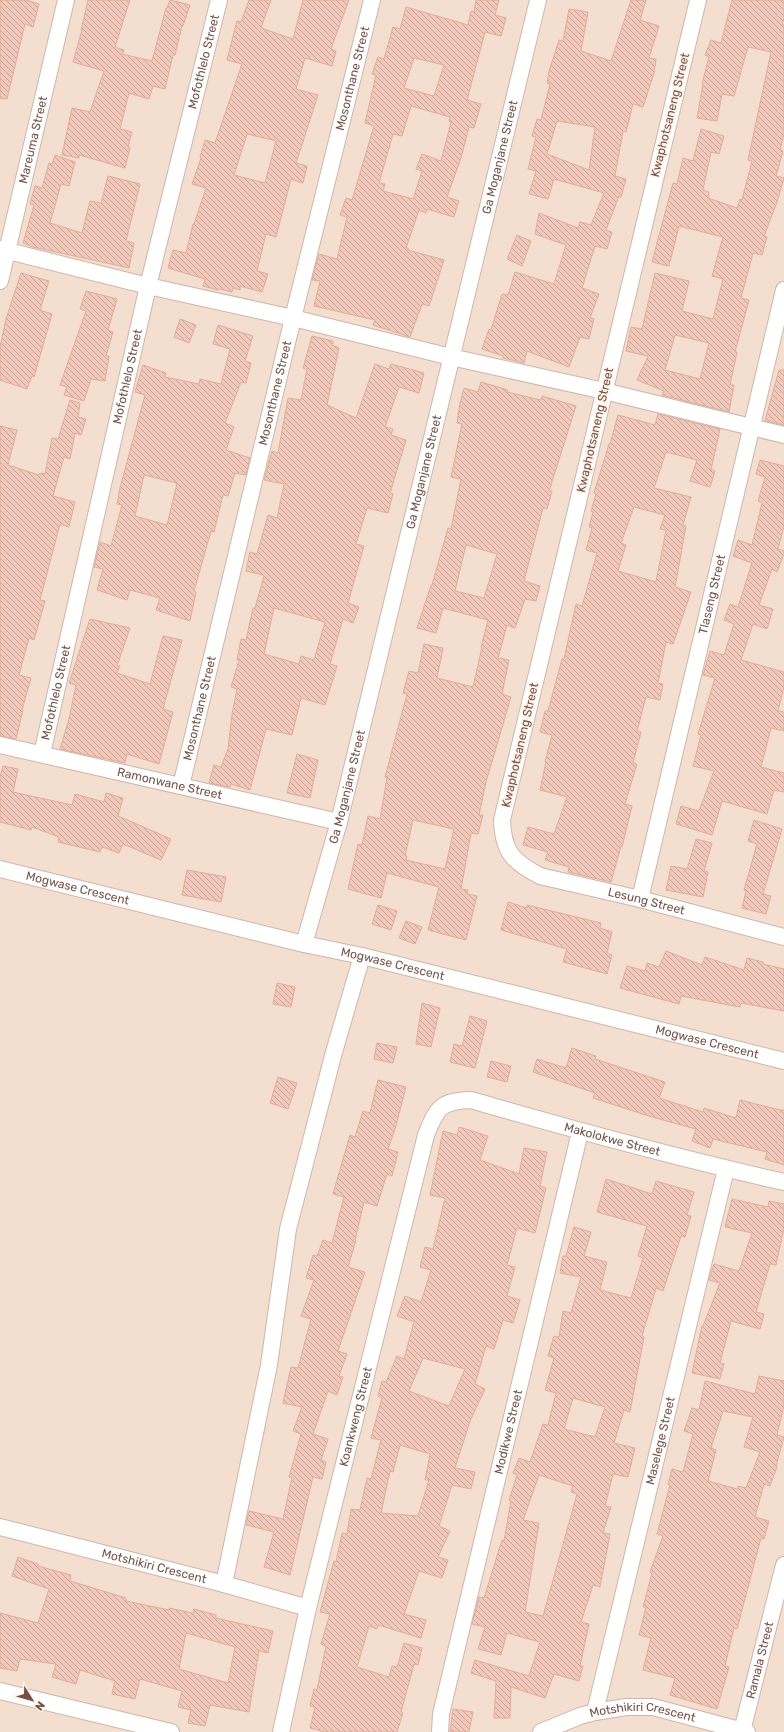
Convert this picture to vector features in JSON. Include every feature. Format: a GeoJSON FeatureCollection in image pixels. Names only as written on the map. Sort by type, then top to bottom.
{"type":"FeatureCollection","features":[{"type":"Feature","properties":{"kind":"street","name":"Mareuma Street"},"geometry":{"type":"LineString","coordinates":[[0,281],[4,250],[66,0]]}},
{"type":"Feature","properties":{"kind":"street","name":"Mofothlelo Street"},"geometry":{"type":"LineString","coordinates":[[42,754],[148,286],[219,0]]}},
{"type":"Feature","properties":{"kind":"street","name":"Mosonthane Street"},"geometry":{"type":"LineString","coordinates":[[181,786],[293,318],[372,0]]}},
{"type":"Feature","properties":{"kind":"street","name":"Ga Moganjane Street"},"geometry":{"type":"LineString","coordinates":[[304,944],[339,822],[538,0]]}},
{"type":"Feature","properties":{"kind":"street","name":"Kwaphotsaneng Street"},"geometry":{"type":"LineString","coordinates":[[513,858],[505,845],[502,835],[502,820],[698,0]]}},
{"type":"Feature","properties":{"kind":"street"},"geometry":{"type":"LineString","coordinates":[[4,250],[148,286],[293,318],[451,357],[604,391],[784,435]]}},
{"type":"Feature","properties":{"kind":"street","name":"Tlaseng Street"},"geometry":{"type":"LineString","coordinates":[[640,899],[784,290]]}},
{"type":"Feature","properties":{"kind":"street","name":"Ramonwane Street"},"geometry":{"type":"LineString","coordinates":[[0,745],[339,822]]}},
{"type":"Feature","properties":{"kind":"street","name":"Lesung Street"},"geometry":{"type":"LineString","coordinates":[[513,858],[527,869],[540,876],[783,932]]}},
{"type":"Feature","properties":{"kind":"street","name":"Mogwase Crescent"},"geometry":{"type":"LineString","coordinates":[[0,869],[304,944],[362,956],[784,1061]]}},
{"type":"Feature","properties":{"kind":"street"},"geometry":{"type":"LineString","coordinates":[[224,1584],[268,1365],[288,1229],[334,1052],[362,956]]}},
{"type":"Feature","properties":{"kind":"street","name":"Makolokwe Street"},"geometry":{"type":"LineString","coordinates":[[442,1105],[455,1100],[471,1100],[580,1132],[784,1182]]}},
{"type":"Feature","properties":{"kind":"street","name":"Koankweng Street"},"geometry":{"type":"LineString","coordinates":[[281,1732],[308,1608],[426,1135],[433,1119],[442,1105]]}},
{"type":"Feature","properties":{"kind":"street","name":"Modikwe Street"},"geometry":{"type":"LineString","coordinates":[[440,1732],[441,1714],[580,1132]]}},
{"type":"Feature","properties":{"kind":"street","name":"Maselege Street"},"geometry":{"type":"LineString","coordinates":[[595,1712],[726,1169]]}},
{"type":"Feature","properties":{"kind":"street","name":"Motshikiri Crescent"},"geometry":{"type":"LineString","coordinates":[[0,1527],[224,1584],[308,1608]]}},
{"type":"Feature","properties":{"kind":"street","name":"Ramala Street"},"geometry":{"type":"LineString","coordinates":[[744,1732],[784,1565]]}},
{"type":"Feature","properties":{"kind":"street"},"geometry":{"type":"LineString","coordinates":[[0,1691],[171,1732]]}},
{"type":"Feature","properties":{"kind":"street","name":"Motshikiri Crescent"},"geometry":{"type":"LineString","coordinates":[[540,1732],[580,1716],[595,1712],[626,1707],[653,1707],[744,1732]]}},
{"type":"Feature","properties":{"kind":"shaded area"},"geometry":{"type":"Polygon","coordinates":[[[0,0],[784,0],[784,1732],[0,1732],[0,0]]]}},
{"type":"Feature","properties":{"kind":"building"},"geometry":{"type":"Polygon","coordinates":[[[0,0],[26,0],[39,4],[33,27],[25,24],[7,99],[0,98],[0,0]]]}},
{"type":"Feature","properties":{"kind":"building"},"geometry":{"type":"Polygon","coordinates":[[[88,0],[130,0],[115,47],[124,50],[122,54],[152,61],[166,8],[170,0],[190,5],[182,26],[175,55],[173,55],[165,89],[153,86],[149,99],[129,93],[120,129],[132,132],[125,168],[79,155],[79,158],[62,155],[72,108],[90,112],[104,71],[73,62],[82,30],[88,0]]]}},
{"type":"Feature","properties":{"kind":"building"},"geometry":{"type":"Polygon","coordinates":[[[249,0],[271,0],[261,28],[293,39],[303,0],[349,0],[331,49],[336,51],[332,66],[305,58],[296,89],[318,95],[296,163],[307,166],[303,183],[291,179],[276,237],[266,234],[257,271],[268,274],[262,292],[240,286],[240,290],[233,288],[232,292],[218,290],[203,286],[205,279],[168,268],[173,250],[186,253],[193,224],[206,188],[192,184],[201,158],[205,140],[215,143],[242,64],[227,60],[237,21],[241,22],[249,0]],[[247,134],[234,175],[265,183],[276,141],[247,134]]]}},
{"type":"Feature","properties":{"kind":"building"},"geometry":{"type":"Polygon","coordinates":[[[476,0],[499,0],[495,15],[506,18],[501,36],[485,32],[467,100],[481,104],[474,128],[469,127],[461,158],[447,197],[459,201],[454,217],[427,209],[426,213],[419,210],[406,248],[408,248],[408,250],[444,260],[429,306],[422,304],[410,337],[373,325],[375,320],[314,306],[320,281],[312,280],[319,254],[337,259],[347,217],[340,215],[346,198],[352,200],[374,126],[365,123],[376,75],[372,74],[378,57],[384,59],[393,27],[400,29],[406,7],[468,25],[471,11],[474,12],[476,0]],[[414,58],[404,88],[434,96],[444,65],[414,58]],[[411,106],[402,136],[393,134],[379,183],[385,184],[383,191],[413,199],[422,171],[416,169],[422,154],[441,161],[451,122],[449,121],[450,117],[411,106]]]}},
{"type":"Feature","properties":{"kind":"building"},"geometry":{"type":"Polygon","coordinates":[[[631,0],[646,0],[640,20],[659,26],[649,58],[656,59],[654,73],[643,107],[633,104],[626,132],[623,131],[615,176],[626,179],[621,197],[619,196],[606,230],[612,232],[607,249],[595,246],[582,288],[599,294],[590,318],[594,319],[589,339],[580,337],[569,367],[527,351],[524,363],[503,358],[503,356],[482,349],[489,329],[491,330],[502,294],[508,295],[515,272],[554,284],[566,245],[535,234],[539,213],[578,228],[580,222],[591,225],[604,193],[554,179],[548,199],[529,194],[536,171],[528,169],[536,137],[532,136],[537,119],[541,120],[550,84],[547,83],[549,71],[559,40],[563,41],[569,9],[588,12],[581,51],[611,61],[631,0]],[[557,121],[547,154],[589,170],[595,127],[557,121]]]}},
{"type":"Feature","properties":{"kind":"building"},"geometry":{"type":"Polygon","coordinates":[[[732,0],[784,0],[784,18],[782,25],[784,25],[784,134],[780,150],[783,151],[776,176],[784,178],[777,202],[764,236],[767,237],[762,255],[753,253],[741,298],[749,300],[735,352],[737,352],[730,385],[734,385],[729,412],[662,395],[664,391],[637,380],[648,356],[626,351],[631,327],[642,329],[655,273],[689,281],[682,311],[713,319],[723,279],[712,276],[723,237],[679,226],[669,266],[652,262],[673,183],[677,184],[683,158],[693,161],[701,129],[724,136],[719,154],[711,152],[703,190],[709,192],[708,198],[737,208],[740,199],[742,200],[752,161],[748,160],[771,52],[748,47],[734,96],[722,94],[717,121],[697,118],[702,84],[709,57],[705,55],[711,40],[721,43],[732,0]],[[675,335],[665,370],[700,379],[709,343],[675,335]]]}},
{"type":"Feature","properties":{"kind":"building"},"geometry":{"type":"Polygon","coordinates":[[[55,155],[75,162],[69,186],[61,184],[50,223],[82,233],[90,201],[101,203],[108,176],[140,184],[126,241],[134,243],[129,268],[33,247],[23,243],[34,205],[30,204],[35,186],[42,188],[49,163],[52,164],[55,155]]]}},
{"type":"Feature","properties":{"kind":"building"},"geometry":{"type":"Polygon","coordinates":[[[517,235],[531,241],[522,266],[507,259],[517,235]]]}},
{"type":"Feature","properties":{"kind":"building"},"geometry":{"type":"Polygon","coordinates":[[[21,273],[49,281],[40,310],[52,314],[34,377],[32,376],[27,389],[0,380],[0,347],[6,319],[21,273]]]}},
{"type":"Feature","properties":{"kind":"building"},"geometry":{"type":"Polygon","coordinates":[[[86,291],[117,299],[108,330],[113,332],[106,356],[109,356],[105,381],[91,379],[84,401],[64,395],[67,387],[60,385],[86,311],[80,309],[86,291]]]}},
{"type":"Feature","properties":{"kind":"building"},"geometry":{"type":"Polygon","coordinates":[[[180,319],[196,325],[189,343],[174,337],[180,319]]]}},
{"type":"Feature","properties":{"kind":"building"},"geometry":{"type":"Polygon","coordinates":[[[218,325],[253,336],[245,361],[251,363],[246,383],[241,382],[225,423],[234,427],[226,450],[250,458],[246,475],[235,473],[228,496],[223,495],[214,532],[211,531],[194,591],[196,592],[190,621],[156,610],[160,598],[130,590],[127,600],[97,590],[103,569],[94,567],[100,542],[111,546],[122,505],[117,504],[120,488],[145,395],[135,392],[143,365],[166,373],[165,377],[199,384],[200,379],[221,384],[230,349],[213,344],[218,325]],[[144,475],[135,516],[167,525],[177,483],[144,475]]]}},
{"type":"Feature","properties":{"kind":"building"},"geometry":{"type":"Polygon","coordinates":[[[312,336],[333,341],[332,345],[339,348],[327,405],[356,418],[375,364],[389,369],[391,364],[424,373],[419,393],[399,387],[385,427],[393,429],[391,435],[406,440],[390,493],[393,494],[388,513],[367,508],[356,544],[364,546],[348,603],[359,607],[353,623],[343,619],[330,664],[337,666],[325,705],[301,698],[292,735],[266,729],[250,790],[231,784],[230,787],[209,783],[214,765],[221,767],[228,749],[232,714],[237,689],[231,687],[239,660],[237,660],[241,639],[246,640],[253,608],[255,608],[264,576],[246,571],[250,552],[257,554],[268,515],[277,518],[284,484],[264,480],[272,451],[278,453],[288,398],[301,400],[307,369],[303,368],[312,336]],[[274,608],[264,654],[299,664],[301,656],[314,660],[325,622],[274,608]]]}},
{"type":"Feature","properties":{"kind":"building"},"geometry":{"type":"Polygon","coordinates":[[[779,370],[784,370],[784,425],[765,421],[779,370]]]}},
{"type":"Feature","properties":{"kind":"building"},"geometry":{"type":"Polygon","coordinates":[[[481,382],[508,390],[507,392],[541,400],[542,396],[576,406],[549,491],[552,491],[547,509],[543,508],[524,581],[540,586],[536,601],[525,599],[515,628],[507,625],[498,658],[509,660],[502,694],[511,697],[486,782],[479,815],[483,815],[478,834],[471,833],[461,889],[468,890],[467,894],[477,896],[466,940],[428,930],[439,887],[387,873],[381,898],[348,889],[358,844],[362,845],[368,816],[380,819],[387,778],[385,777],[407,694],[403,693],[409,671],[418,673],[424,644],[443,648],[437,678],[473,687],[488,620],[443,608],[436,633],[417,628],[432,585],[448,528],[451,529],[461,479],[451,477],[462,424],[457,423],[460,403],[464,388],[478,392],[481,382]],[[466,545],[455,591],[484,598],[497,554],[466,545]],[[413,820],[405,856],[407,856],[406,860],[445,869],[454,829],[413,820]]]}},
{"type":"Feature","properties":{"kind":"building"},"geometry":{"type":"Polygon","coordinates":[[[70,400],[80,403],[78,417],[86,419],[81,435],[75,433],[70,459],[64,457],[53,496],[75,502],[69,527],[60,524],[40,600],[45,601],[34,640],[29,638],[19,675],[31,678],[16,739],[0,736],[0,426],[17,430],[8,465],[39,475],[40,473],[45,474],[52,438],[58,439],[70,400]]]}},
{"type":"Feature","properties":{"kind":"building"},"geometry":{"type":"Polygon","coordinates":[[[658,414],[720,429],[711,470],[715,471],[710,487],[690,481],[697,460],[666,452],[654,488],[691,497],[683,525],[686,526],[675,587],[691,592],[673,644],[666,642],[658,683],[663,684],[660,700],[646,697],[637,731],[641,732],[633,763],[637,764],[625,804],[632,806],[622,847],[621,846],[611,882],[568,872],[569,867],[545,860],[548,852],[523,845],[528,827],[554,834],[567,797],[540,790],[552,735],[540,732],[545,711],[548,711],[562,659],[564,659],[576,604],[582,606],[597,553],[586,550],[592,528],[589,527],[593,512],[591,511],[596,494],[594,493],[618,415],[655,425],[658,414]],[[634,507],[621,543],[626,545],[618,571],[656,582],[666,530],[660,529],[665,515],[634,507]]]}},
{"type":"Feature","properties":{"kind":"building"},"geometry":{"type":"Polygon","coordinates":[[[760,460],[784,466],[784,526],[778,549],[784,551],[784,554],[777,572],[772,569],[759,605],[773,609],[767,629],[753,624],[741,660],[784,672],[784,687],[778,711],[784,712],[784,731],[771,728],[761,767],[784,773],[784,792],[774,790],[767,814],[722,801],[712,835],[676,824],[681,806],[699,811],[714,771],[693,766],[701,735],[698,734],[715,678],[703,675],[710,651],[724,655],[734,624],[724,620],[730,604],[738,607],[752,563],[733,556],[738,540],[752,545],[762,503],[758,501],[765,477],[756,474],[760,460]]]}},
{"type":"Feature","properties":{"kind":"building"},"geometry":{"type":"Polygon","coordinates":[[[90,619],[130,628],[117,666],[120,666],[117,673],[150,684],[163,636],[182,640],[163,709],[173,712],[159,764],[127,754],[125,763],[60,749],[69,719],[76,685],[69,683],[90,619]]]}},
{"type":"Feature","properties":{"kind":"building"},"geometry":{"type":"Polygon","coordinates":[[[297,754],[318,760],[310,798],[287,793],[297,754]]]}},
{"type":"Feature","properties":{"kind":"building"},"geometry":{"type":"Polygon","coordinates":[[[3,766],[18,769],[13,792],[72,805],[75,794],[104,802],[106,793],[123,798],[118,816],[171,839],[161,860],[123,844],[119,853],[102,847],[100,852],[58,842],[59,837],[32,827],[31,830],[0,822],[0,777],[3,766]]]}},
{"type":"Feature","properties":{"kind":"building"},"geometry":{"type":"Polygon","coordinates":[[[754,820],[782,829],[763,894],[771,896],[766,914],[742,908],[746,891],[744,890],[757,844],[748,841],[754,820]]]}},
{"type":"Feature","properties":{"kind":"building"},"geometry":{"type":"Polygon","coordinates":[[[696,839],[712,843],[704,871],[708,872],[703,897],[666,890],[671,866],[687,869],[696,839]]]}},
{"type":"Feature","properties":{"kind":"building"},"geometry":{"type":"Polygon","coordinates":[[[187,870],[226,877],[221,902],[182,895],[187,870]]]}},
{"type":"Feature","properties":{"kind":"building"},"geometry":{"type":"Polygon","coordinates":[[[508,902],[527,908],[527,905],[601,923],[600,928],[612,932],[607,953],[612,955],[607,974],[563,962],[567,949],[501,930],[508,902]]]}},
{"type":"Feature","properties":{"kind":"building"},"geometry":{"type":"Polygon","coordinates":[[[378,905],[397,911],[391,930],[372,924],[378,905]]]}},
{"type":"Feature","properties":{"kind":"building"},"geometry":{"type":"Polygon","coordinates":[[[406,921],[422,927],[415,944],[399,938],[406,921]]]}},
{"type":"Feature","properties":{"kind":"building"},"geometry":{"type":"Polygon","coordinates":[[[666,951],[702,965],[705,957],[744,970],[747,958],[784,969],[784,1011],[741,1003],[740,1007],[681,996],[679,1004],[620,988],[627,966],[645,971],[647,963],[659,967],[666,951]]]}},
{"type":"Feature","properties":{"kind":"building"},"geometry":{"type":"Polygon","coordinates":[[[277,983],[295,987],[291,1007],[273,1004],[277,983]]]}},
{"type":"Feature","properties":{"kind":"building"},"geometry":{"type":"Polygon","coordinates":[[[422,1003],[440,1008],[431,1047],[416,1044],[422,1003]]]}},
{"type":"Feature","properties":{"kind":"building"},"geometry":{"type":"Polygon","coordinates":[[[470,1016],[487,1021],[475,1068],[450,1062],[454,1044],[462,1046],[470,1016]]]}},
{"type":"Feature","properties":{"kind":"building"},"geometry":{"type":"Polygon","coordinates":[[[377,1043],[397,1047],[393,1063],[374,1059],[377,1043]]]}},
{"type":"Feature","properties":{"kind":"building"},"geometry":{"type":"Polygon","coordinates":[[[572,1048],[596,1056],[595,1059],[665,1082],[659,1098],[703,1112],[704,1108],[736,1118],[740,1100],[784,1110],[784,1165],[765,1159],[767,1152],[713,1139],[710,1148],[692,1141],[696,1129],[593,1098],[595,1093],[533,1072],[537,1059],[566,1068],[572,1048]]]}},
{"type":"Feature","properties":{"kind":"building"},"geometry":{"type":"Polygon","coordinates":[[[491,1061],[511,1066],[507,1082],[487,1077],[491,1061]]]}},
{"type":"Feature","properties":{"kind":"building"},"geometry":{"type":"Polygon","coordinates":[[[278,1077],[297,1083],[288,1109],[270,1103],[278,1077]]]}},
{"type":"Feature","properties":{"kind":"building"},"geometry":{"type":"Polygon","coordinates":[[[378,1080],[406,1087],[388,1149],[398,1152],[392,1176],[387,1174],[377,1206],[364,1202],[356,1240],[348,1267],[365,1272],[338,1351],[347,1354],[339,1376],[343,1377],[337,1395],[328,1391],[313,1434],[328,1439],[321,1460],[326,1462],[322,1479],[313,1477],[290,1575],[264,1567],[274,1532],[246,1525],[249,1511],[283,1519],[292,1477],[289,1477],[301,1434],[293,1431],[302,1407],[283,1403],[291,1367],[298,1368],[311,1319],[301,1316],[314,1280],[306,1278],[313,1255],[317,1256],[323,1240],[332,1243],[344,1197],[333,1194],[350,1135],[355,1137],[363,1111],[370,1113],[378,1080]]]}},
{"type":"Feature","properties":{"kind":"building"},"geometry":{"type":"Polygon","coordinates":[[[459,1127],[488,1136],[480,1160],[519,1174],[524,1148],[547,1152],[540,1186],[546,1188],[535,1233],[517,1228],[507,1265],[515,1267],[507,1296],[520,1300],[513,1323],[503,1320],[494,1349],[486,1346],[475,1384],[485,1389],[470,1421],[455,1468],[475,1472],[471,1489],[452,1485],[439,1526],[450,1531],[438,1557],[448,1560],[442,1578],[419,1571],[404,1614],[426,1620],[421,1638],[378,1625],[377,1629],[369,1626],[357,1667],[389,1677],[392,1666],[397,1667],[404,1643],[422,1648],[418,1665],[414,1664],[401,1712],[403,1713],[397,1732],[325,1732],[310,1728],[315,1707],[310,1706],[314,1689],[317,1690],[326,1646],[321,1644],[330,1614],[320,1612],[334,1561],[336,1562],[342,1533],[347,1534],[351,1509],[360,1510],[367,1478],[371,1479],[381,1440],[371,1438],[382,1398],[378,1396],[382,1381],[386,1382],[397,1356],[404,1359],[414,1322],[397,1316],[405,1296],[421,1302],[431,1270],[420,1267],[425,1247],[433,1249],[445,1198],[430,1195],[443,1131],[457,1135],[459,1127]],[[423,1358],[409,1391],[449,1406],[465,1369],[423,1358]],[[400,1445],[393,1472],[390,1471],[381,1513],[418,1516],[429,1480],[425,1480],[430,1454],[400,1445]]]}},
{"type":"Feature","properties":{"kind":"building"},"geometry":{"type":"Polygon","coordinates":[[[606,1179],[652,1194],[656,1181],[694,1192],[687,1215],[691,1216],[685,1237],[681,1236],[663,1291],[656,1288],[642,1336],[644,1337],[630,1412],[624,1410],[614,1443],[635,1448],[628,1477],[613,1474],[605,1506],[611,1507],[603,1533],[610,1534],[600,1587],[593,1585],[581,1622],[589,1624],[580,1666],[583,1666],[579,1681],[554,1674],[545,1698],[511,1687],[510,1718],[494,1718],[496,1681],[471,1673],[475,1660],[529,1676],[540,1642],[507,1633],[501,1655],[478,1649],[485,1627],[472,1624],[479,1597],[484,1598],[502,1540],[504,1541],[511,1501],[509,1500],[517,1475],[513,1473],[519,1458],[530,1462],[543,1424],[548,1425],[556,1393],[545,1390],[554,1358],[548,1356],[554,1336],[559,1337],[563,1311],[571,1313],[581,1277],[560,1273],[563,1256],[566,1256],[574,1227],[591,1232],[584,1256],[607,1262],[600,1290],[631,1298],[643,1258],[638,1256],[647,1226],[597,1212],[606,1179]],[[573,1398],[564,1429],[595,1437],[605,1407],[573,1398]],[[539,1475],[523,1520],[539,1523],[525,1612],[543,1616],[577,1494],[571,1492],[573,1486],[539,1475]]]}},
{"type":"Feature","properties":{"kind":"building"},"geometry":{"type":"Polygon","coordinates":[[[732,1199],[768,1207],[769,1201],[784,1204],[784,1228],[776,1265],[770,1264],[756,1312],[764,1314],[760,1329],[731,1321],[720,1363],[724,1364],[720,1379],[692,1373],[702,1326],[720,1283],[709,1280],[714,1264],[739,1271],[752,1233],[725,1227],[732,1199]]]}},
{"type":"Feature","properties":{"kind":"building"},"geometry":{"type":"Polygon","coordinates":[[[759,1376],[784,1381],[784,1405],[777,1435],[784,1437],[776,1466],[777,1467],[770,1486],[764,1484],[755,1517],[769,1521],[764,1539],[761,1538],[737,1629],[734,1628],[725,1666],[729,1667],[717,1709],[670,1695],[675,1678],[643,1670],[651,1638],[639,1635],[646,1607],[643,1607],[652,1573],[650,1572],[663,1536],[657,1534],[670,1485],[668,1484],[672,1469],[683,1472],[693,1434],[684,1431],[692,1408],[699,1410],[705,1381],[755,1394],[759,1376]],[[723,1411],[711,1448],[716,1450],[708,1481],[737,1489],[738,1486],[746,1488],[760,1452],[744,1447],[753,1417],[723,1411]]]}},
{"type":"Feature","properties":{"kind":"building"},"geometry":{"type":"Polygon","coordinates":[[[18,1557],[38,1564],[38,1566],[71,1575],[70,1581],[126,1598],[126,1601],[169,1610],[169,1608],[193,1613],[194,1609],[216,1615],[216,1618],[273,1631],[268,1653],[259,1651],[249,1712],[210,1705],[205,1726],[188,1723],[191,1710],[178,1707],[182,1691],[140,1679],[135,1699],[112,1694],[115,1681],[80,1670],[76,1684],[52,1677],[56,1664],[20,1659],[17,1671],[0,1668],[0,1613],[38,1623],[49,1589],[12,1576],[18,1557]],[[186,1633],[179,1669],[228,1683],[235,1647],[186,1633]]]}},
{"type":"Feature","properties":{"kind":"building"},"geometry":{"type":"Polygon","coordinates":[[[453,1709],[473,1712],[469,1732],[450,1732],[453,1709]]]}}]}
